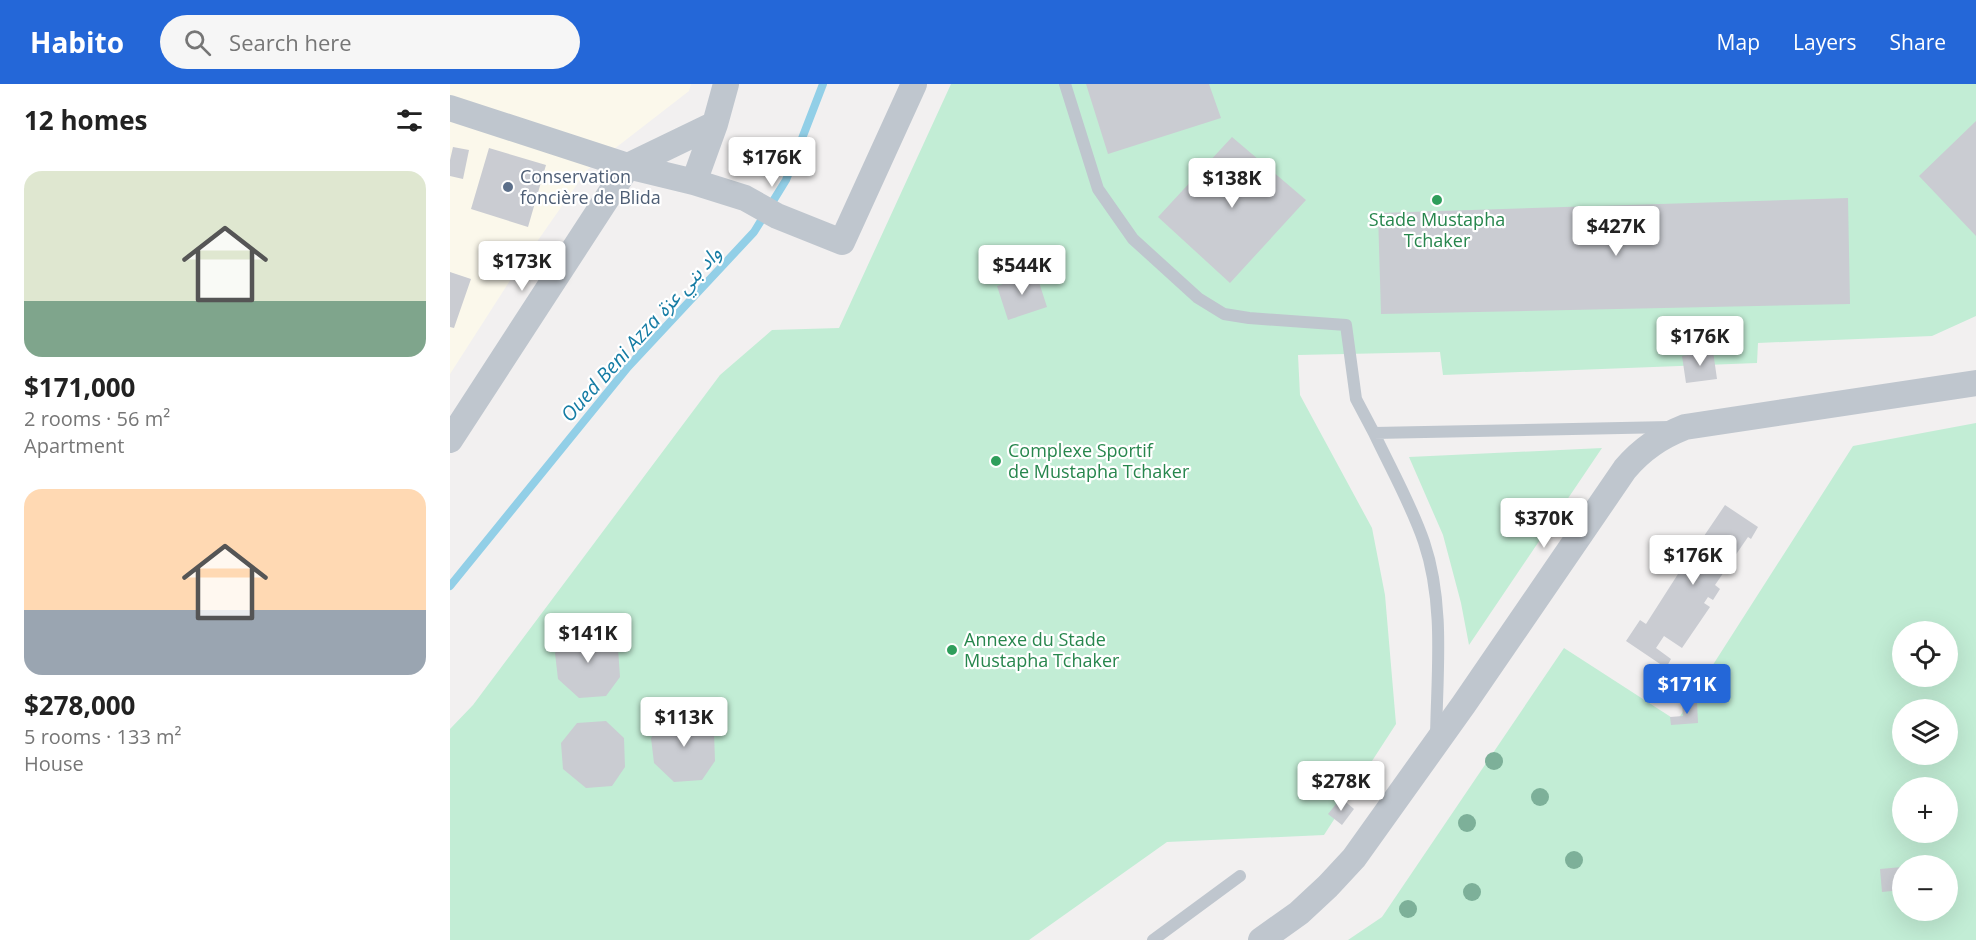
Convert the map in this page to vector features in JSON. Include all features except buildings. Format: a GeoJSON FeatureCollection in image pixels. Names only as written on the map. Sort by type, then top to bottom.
{"type":"FeatureCollection","features":[{"type":"Feature","properties":{"kind":"street"},"geometry":{"type":"LineString","coordinates":[[694,182],[715,124],[726,84]]}},
{"type":"Feature","properties":{"kind":"street"},"geometry":{"type":"LineString","coordinates":[[450,108],[628,166],[694,182],[745,198],[777,216],[842,242],[914,84]]}},
{"type":"Feature","properties":{"kind":"street"},"geometry":{"type":"LineString","coordinates":[[450,440],[628,166],[715,124]]}},
{"type":"Feature","properties":{"kind":"street"},"geometry":{"type":"LineString","coordinates":[[1261,940],[1299,912],[1354,858],[1637,454],[1652,443],[1684,427],[1969,382]]}},
{"type":"Feature","properties":{"kind":"lane"},"geometry":{"type":"LineString","coordinates":[[1065,84],[1098,189],[1133,239],[1198,298],[1224,314],[1346,325],[1356,399],[1424,543],[1434,584],[1438,625],[1435,745]]}},
{"type":"Feature","properties":{"kind":"lane"},"geometry":{"type":"LineString","coordinates":[[1374,433],[1684,427]]}},
{"type":"Feature","properties":{"kind":"lane"},"geometry":{"type":"LineString","coordinates":[[1153,940],[1240,876]]}},
{"type":"Feature","properties":{"kind":"shaded area"},"geometry":{"type":"Polygon","coordinates":[[[450,84],[691,84],[689,91],[587,170],[511,279],[450,374],[450,84]]]}},
{"type":"Feature","properties":{"kind":"green space","name":"Annexe du Stade Mustapha Tchaker"},"geometry":{"type":"Polygon","coordinates":[[[951,84],[1976,84],[1976,316],[1932,336],[1758,343],[1757,363],[1443,375],[1440,352],[1298,355],[1300,395],[1372,528],[1385,595],[1396,724],[1324,835],[1167,842],[1029,940],[450,940],[450,729],[473,705],[720,375],[772,330],[839,328],[951,84]]]}},
{"type":"Feature","properties":{"kind":"green space"},"geometry":{"type":"Polygon","coordinates":[[[1976,423],[1976,940],[1348,940],[1382,917],[1564,648],[1677,721],[1853,446],[1976,423]]]}},
{"type":"Feature","properties":{"kind":"green space"},"geometry":{"type":"Polygon","coordinates":[[[1602,448],[1469,645],[1461,603],[1443,535],[1409,457],[1602,448]]]}},
{"type":"Feature","properties":{"kind":"waterway","name":"Oued Beni Azza واد بني عزة"},"geometry":{"type":"LineString","coordinates":[[450,586],[628,367],[754,232],[786,180],[823,84]]}},
{"type":"Feature","properties":{"kind":"place","name":"Conservation foncière de Blida"},"geometry":{"type":"Point","coordinates":[508,187]}},
{"type":"Feature","properties":{"kind":"place","name":"Stade Mustapha Tchaker"},"geometry":{"type":"Point","coordinates":[1437,200]}},
{"type":"Feature","properties":{"kind":"place","name":"Complexe Sportif de Mustapha Tchaker"},"geometry":{"type":"Point","coordinates":[996,461]}},
{"type":"Feature","properties":{"kind":"place","name":"Annexe du Stade Mustapha Tchaker"},"geometry":{"type":"Point","coordinates":[952,650]}}]}
